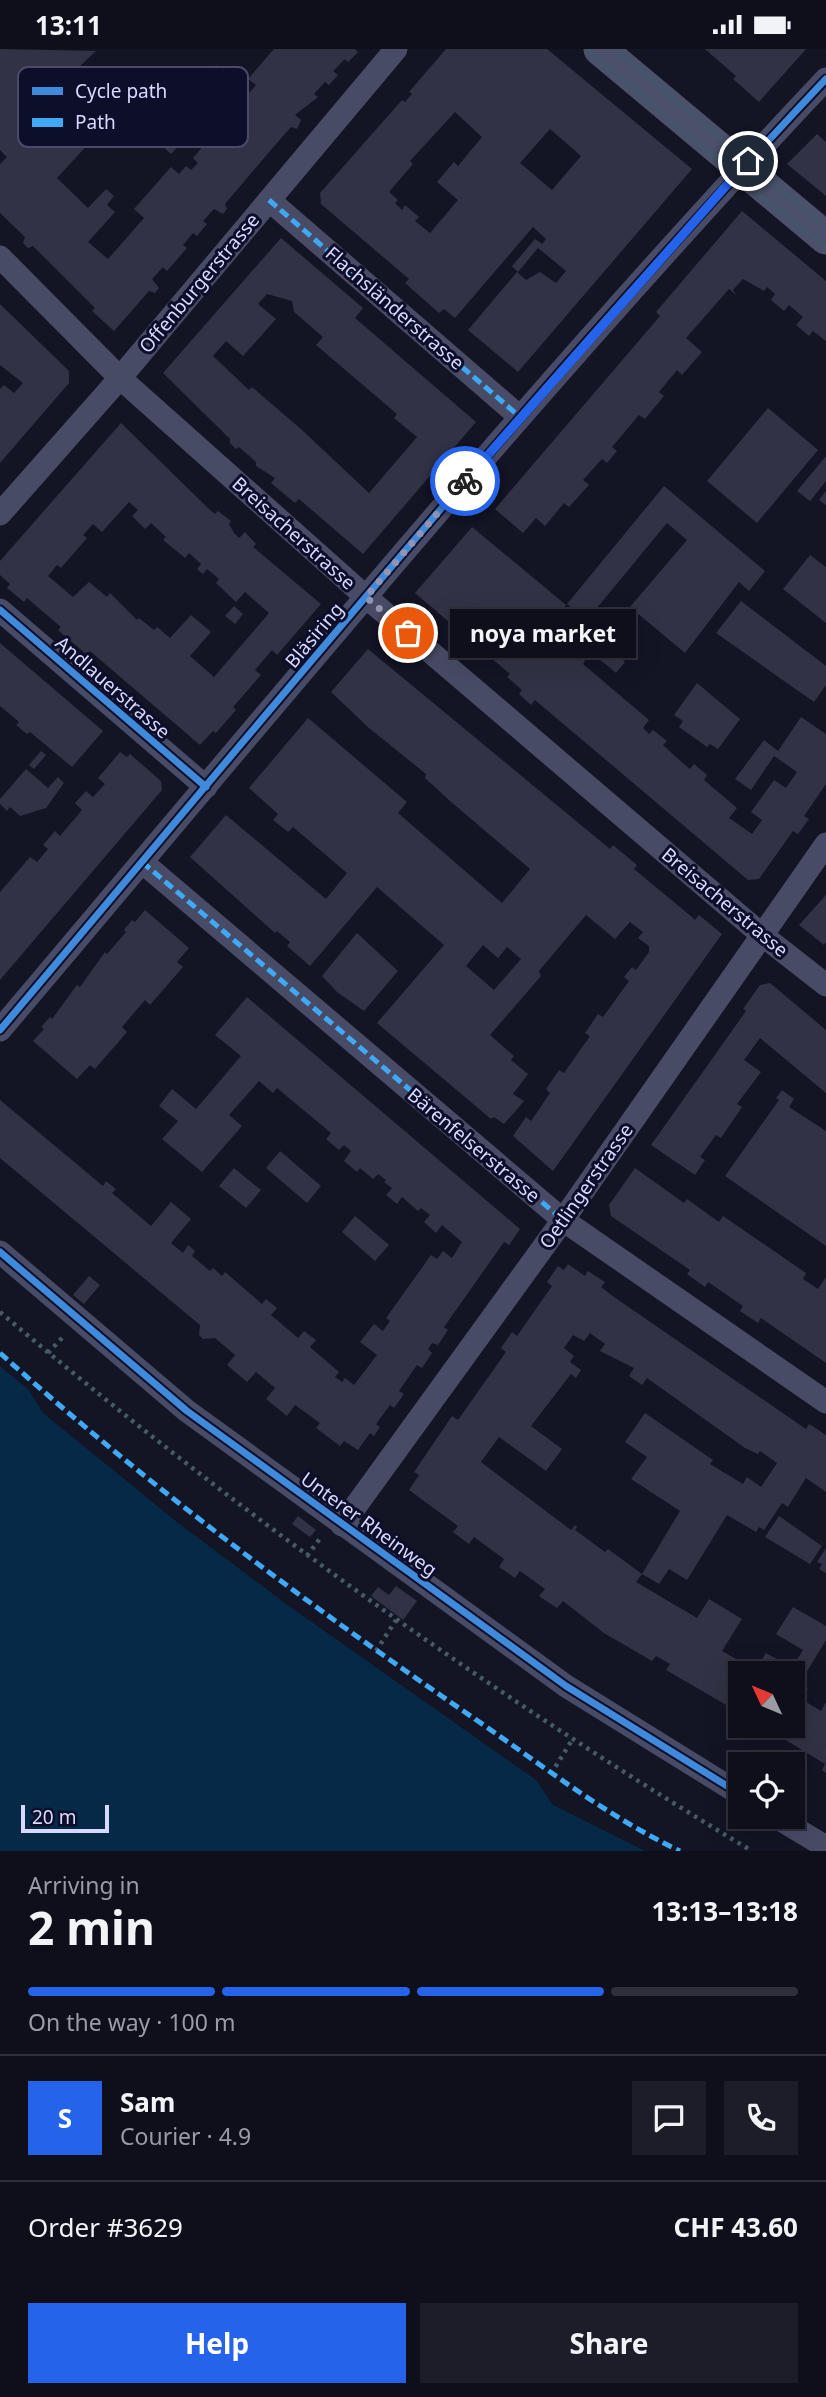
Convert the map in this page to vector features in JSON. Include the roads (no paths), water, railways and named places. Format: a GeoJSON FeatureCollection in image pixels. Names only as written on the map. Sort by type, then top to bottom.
{"type":"FeatureCollection","features":[{"type":"Feature","properties":{"kind":"street","name":"Offenburgerstrasse"},"geometry":{"type":"LineString","coordinates":[[0,515],[120,378],[396,49]]}},
{"type":"Feature","properties":{"kind":"street"},"geometry":{"type":"LineString","coordinates":[[600,49],[826,238]]}},
{"type":"Feature","properties":{"kind":"street","name":"Bläsiring"},"geometry":{"type":"LineString","coordinates":[[0,1030],[520,417],[742,167],[826,79]]}},
{"type":"Feature","properties":{"kind":"street","name":"Flachsländerstrasse"},"geometry":{"type":"LineString","coordinates":[[269,200],[520,417]]}},
{"type":"Feature","properties":{"kind":"street","name":"Breisacherstrasse"},"geometry":{"type":"LineString","coordinates":[[0,257],[120,378],[366,597],[762,935],[826,985]]}},
{"type":"Feature","properties":{"kind":"street","name":"Andlauerstrasse"},"geometry":{"type":"LineString","coordinates":[[0,610],[206,787]]}},
{"type":"Feature","properties":{"kind":"street","name":"Oetlingerstrasse"},"geometry":{"type":"LineString","coordinates":[[342,1525],[563,1220],[826,844]]}},
{"type":"Feature","properties":{"kind":"street","name":"Bärenfelserstrasse"},"geometry":{"type":"LineString","coordinates":[[142,862],[563,1220],[826,1402]]}},
{"type":"Feature","properties":{"kind":"street","name":"Unterer Rheinweg"},"geometry":{"type":"LineString","coordinates":[[0,1252],[187,1411],[342,1525],[565,1686],[728,1787]]}},
{"type":"Feature","properties":{"kind":"street"},"geometry":{"type":"LineString","coordinates":[[796,1829],[826,1847]]}},
{"type":"Feature","properties":{"kind":"water"},"geometry":{"type":"Polygon","coordinates":[[[0,1366],[28,1389],[43,1413],[177,1522],[289,1606],[536,1780],[553,1805],[645,1851],[0,1851],[0,1366]]]}},
{"type":"Feature","properties":{"kind":"tram line"},"geometry":{"type":"LineString","coordinates":[[587,49],[735,175],[826,247]]}},
{"type":"Feature","properties":{"kind":"tram line"},"geometry":{"type":"LineString","coordinates":[[615,49],[826,228]]}},
{"type":"Feature","properties":{"kind":"place","name":"noya market"},"geometry":{"type":"Point","coordinates":[408,633]}}]}
